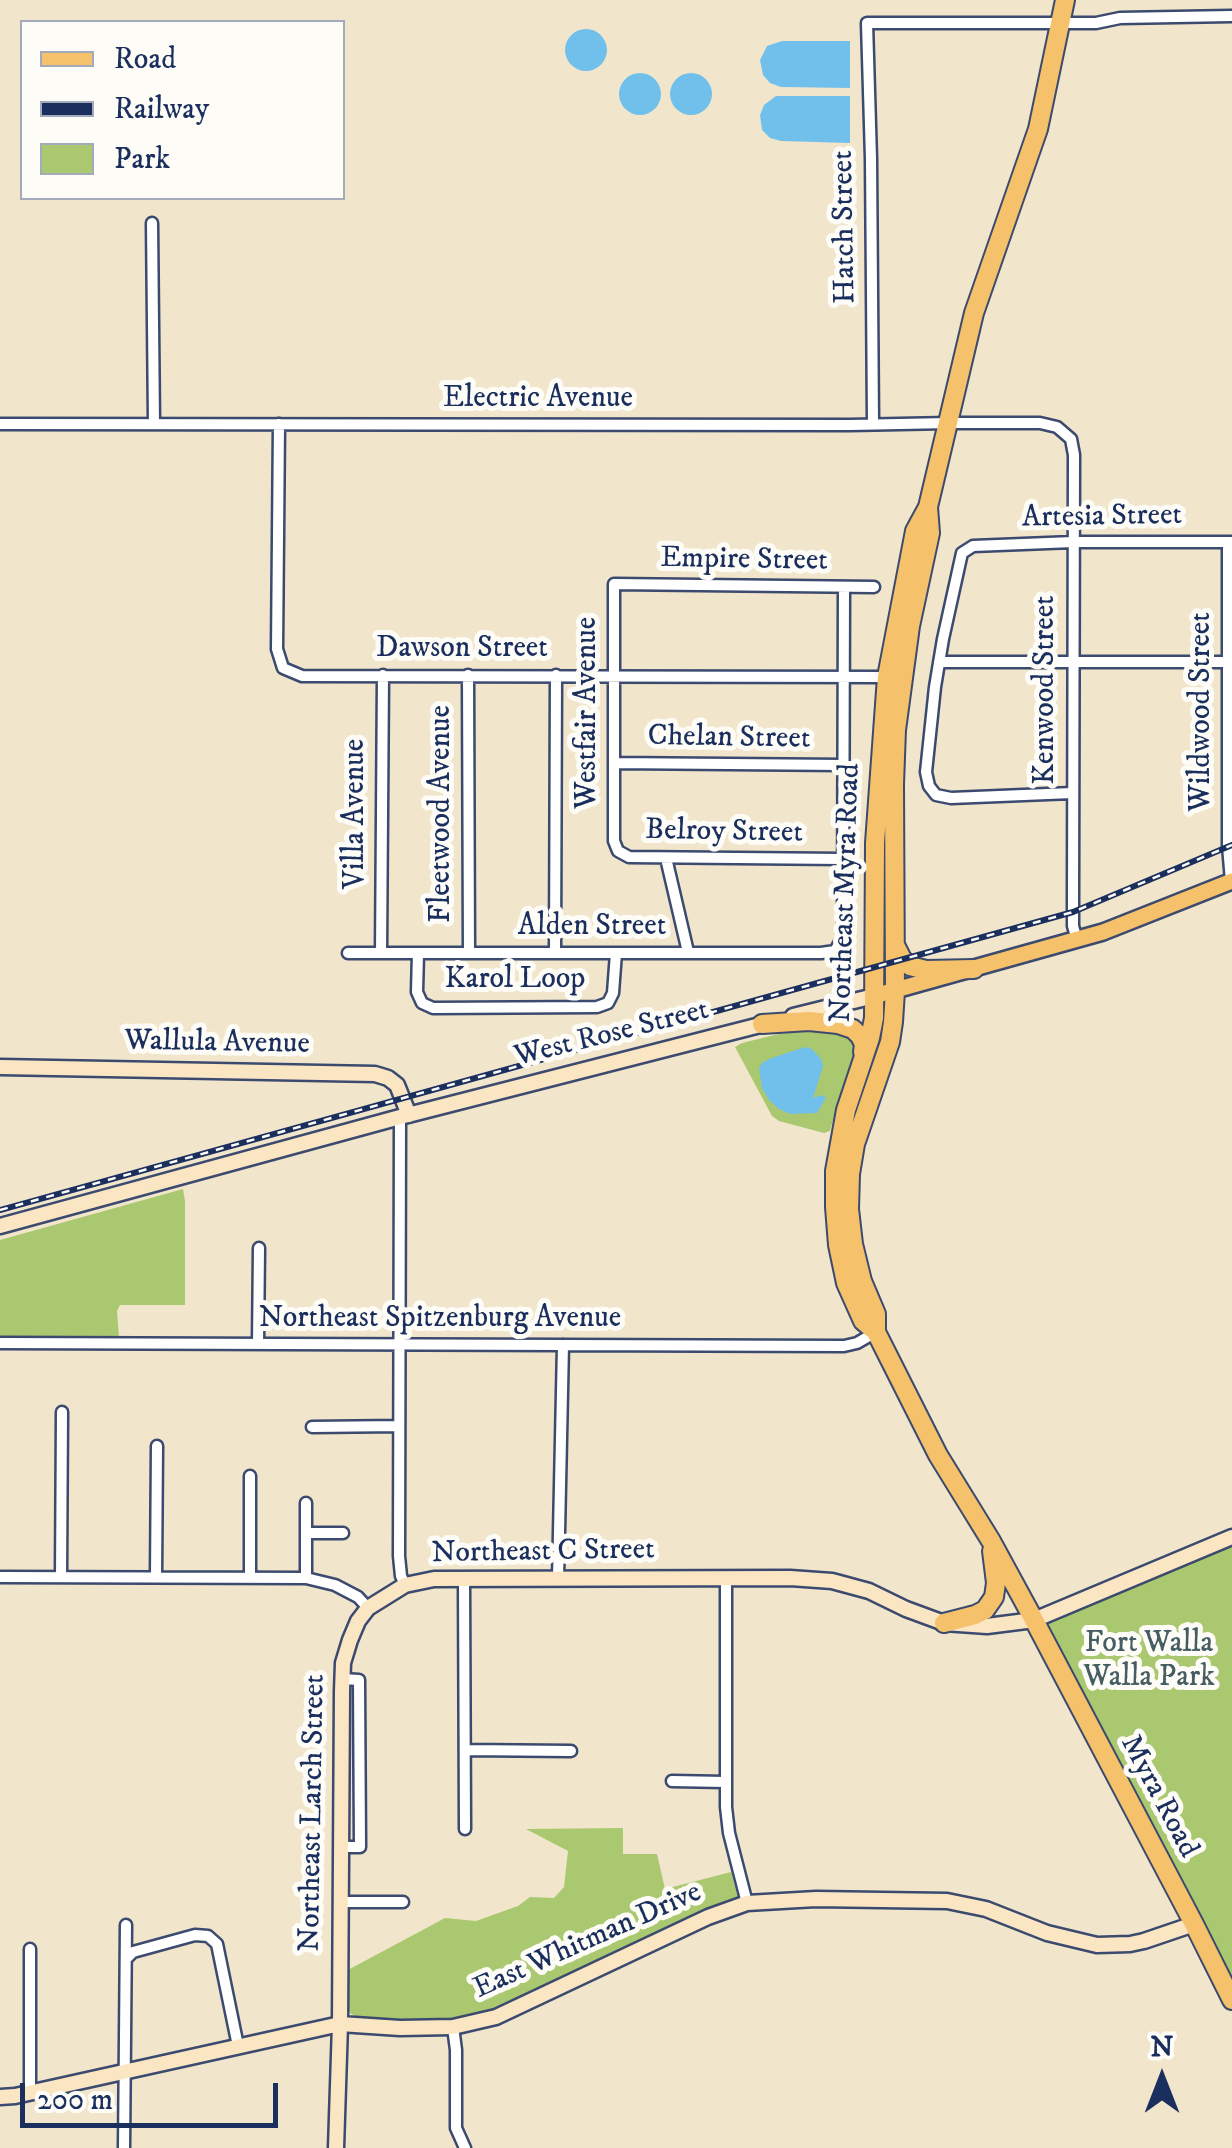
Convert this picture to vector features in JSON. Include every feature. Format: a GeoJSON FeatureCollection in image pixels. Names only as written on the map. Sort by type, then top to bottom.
{"type":"FeatureCollection","features":[{"type":"Feature","properties":{"kind":"highway","name":"Northeast Myra Road"},"geometry":{"type":"LineString","coordinates":[[1034,1620],[938,1456],[876,1332],[862,1321],[846,1283],[838,1245],[835,1171],[846,1110],[870,1038],[875,843],[887,677],[915,531],[928,507],[974,312],[1038,129],[1066,0]]}},
{"type":"Feature","properties":{"kind":"highway","name":"Northeast Myra Road"},"geometry":{"type":"LineString","coordinates":[[876,1332],[876,1314],[853,1244],[850,1174],[855,1144],[890,1042],[895,991],[896,730],[910,626],[930,533],[928,507]]}},
{"type":"Feature","properties":{"kind":"highway"},"geometry":{"type":"LineString","coordinates":[[895,944],[910,966],[974,970]]}},
{"type":"Feature","properties":{"kind":"highway"},"geometry":{"type":"LineString","coordinates":[[762,1024],[809,1021],[853,1029],[864,1044],[861,1069]]}},
{"type":"Feature","properties":{"kind":"highway"},"geometry":{"type":"LineString","coordinates":[[944,1622],[975,1615],[994,1597],[991,1541]]}},
{"type":"Feature","properties":{"kind":"highway","name":"Myra Road"},"geometry":{"type":"LineString","coordinates":[[1034,1620],[1232,2000]]}},
{"type":"Feature","properties":{"kind":"main road","name":"West Rose Street"},"geometry":{"type":"LineString","coordinates":[[0,1226],[404,1116],[974,970],[1128,924],[1232,881]]}},
{"type":"Feature","properties":{"kind":"main road","name":"Wallula Avenue"},"geometry":{"type":"LineString","coordinates":[[0,1068],[375,1074],[396,1085],[404,1116]]}},
{"type":"Feature","properties":{"kind":"main road","name":"Northeast C Street"},"geometry":{"type":"LineString","coordinates":[[368,1608],[405,1584],[434,1578],[790,1578],[869,1591],[944,1622],[987,1626],[1034,1620],[1232,1538]]}},
{"type":"Feature","properties":{"kind":"main road","name":"Northeast Larch Street"},"geometry":{"type":"LineString","coordinates":[[336,2148],[342,1679],[350,1640],[368,1608]]}},
{"type":"Feature","properties":{"kind":"main road","name":"East Whitman Drive"},"geometry":{"type":"LineString","coordinates":[[0,2097],[340,2024],[454,2027],[496,2018],[708,1917],[747,1903],[816,1899],[947,1901],[986,1909],[1047,1934],[1097,1944],[1130,1944],[1194,1924]]}},
{"type":"Feature","properties":{"kind":"street"},"geometry":{"type":"LineString","coordinates":[[1060,23],[1232,16]]}},
{"type":"Feature","properties":{"kind":"street","name":"Hatch Street"},"geometry":{"type":"LineString","coordinates":[[873,423],[867,28],[1060,23]]}},
{"type":"Feature","properties":{"kind":"street"},"geometry":{"type":"LineString","coordinates":[[152,223],[154,424]]}},
{"type":"Feature","properties":{"kind":"street","name":"Electric Avenue"},"geometry":{"type":"LineString","coordinates":[[0,424],[949,422],[1040,424],[1057,427],[1071,440]]}},
{"type":"Feature","properties":{"kind":"street","name":"Dawson Street"},"geometry":{"type":"LineString","coordinates":[[279,424],[277,649],[283,668],[302,676],[887,677]]}},
{"type":"Feature","properties":{"kind":"street","name":"Kenwood Street"},"geometry":{"type":"LineString","coordinates":[[1071,440],[1073,926],[1077,940]]}},
{"type":"Feature","properties":{"kind":"street","name":"Artesia Street"},"geometry":{"type":"LineString","coordinates":[[939,662],[962,553],[972,546],[1230,542]]}},
{"type":"Feature","properties":{"kind":"street","name":"Wildwood Street"},"geometry":{"type":"LineString","coordinates":[[1230,542],[1228,846],[1232,881]]}},
{"type":"Feature","properties":{"kind":"street","name":"Empire Street"},"geometry":{"type":"LineString","coordinates":[[614,584],[874,587]]}},
{"type":"Feature","properties":{"kind":"street","name":"Westfair Avenue"},"geometry":{"type":"LineString","coordinates":[[614,584],[614,841]]}},
{"type":"Feature","properties":{"kind":"street"},"geometry":{"type":"LineString","coordinates":[[843,859],[844,587]]}},
{"type":"Feature","properties":{"kind":"street"},"geometry":{"type":"LineString","coordinates":[[1072,794],[951,798],[936,795],[926,772],[939,662],[1230,662]]}},
{"type":"Feature","properties":{"kind":"street","name":"Villa Avenue"},"geometry":{"type":"LineString","coordinates":[[381,953],[382,675]]}},
{"type":"Feature","properties":{"kind":"street","name":"Fleetwood Avenue"},"geometry":{"type":"LineString","coordinates":[[468,675],[469,953]]}},
{"type":"Feature","properties":{"kind":"street"},"geometry":{"type":"LineString","coordinates":[[556,675],[556,952]]}},
{"type":"Feature","properties":{"kind":"street","name":"Chelan Street"},"geometry":{"type":"LineString","coordinates":[[614,763],[843,765]]}},
{"type":"Feature","properties":{"kind":"street","name":"Belroy Street"},"geometry":{"type":"LineString","coordinates":[[614,841],[618,851],[629,857],[843,859]]}},
{"type":"Feature","properties":{"kind":"street"},"geometry":{"type":"LineString","coordinates":[[666,858],[688,952]]}},
{"type":"Feature","properties":{"kind":"street","name":"Alden Street"},"geometry":{"type":"LineString","coordinates":[[348,953],[835,950],[843,937],[843,859]]}},
{"type":"Feature","properties":{"kind":"street","name":"Karol Loop"},"geometry":{"type":"LineString","coordinates":[[418,953],[417,992],[422,1003],[433,1008],[470,1008],[597,1007],[608,1003],[613,993],[616,953]]}},
{"type":"Feature","properties":{"kind":"street"},"geometry":{"type":"LineString","coordinates":[[404,1116],[398,1426],[399,1556],[405,1584]]}},
{"type":"Feature","properties":{"kind":"street"},"geometry":{"type":"LineString","coordinates":[[258,1344],[259,1248]]}},
{"type":"Feature","properties":{"kind":"street","name":"Northeast Spitzenburg Avenue"},"geometry":{"type":"LineString","coordinates":[[0,1343],[844,1346],[876,1332]]}},
{"type":"Feature","properties":{"kind":"street"},"geometry":{"type":"LineString","coordinates":[[558,1579],[563,1345]]}},
{"type":"Feature","properties":{"kind":"street"},"geometry":{"type":"LineString","coordinates":[[60,1577],[62,1412]]}},
{"type":"Feature","properties":{"kind":"street"},"geometry":{"type":"LineString","coordinates":[[312,1426],[398,1426]]}},
{"type":"Feature","properties":{"kind":"street"},"geometry":{"type":"LineString","coordinates":[[156,1577],[157,1446]]}},
{"type":"Feature","properties":{"kind":"street"},"geometry":{"type":"LineString","coordinates":[[250,1476],[250,1578]]}},
{"type":"Feature","properties":{"kind":"street"},"geometry":{"type":"LineString","coordinates":[[306,1503],[306,1578]]}},
{"type":"Feature","properties":{"kind":"street"},"geometry":{"type":"LineString","coordinates":[[306,1533],[342,1533]]}},
{"type":"Feature","properties":{"kind":"street"},"geometry":{"type":"LineString","coordinates":[[0,1577],[306,1578],[335,1584],[358,1597],[368,1608]]}},
{"type":"Feature","properties":{"kind":"street"},"geometry":{"type":"LineString","coordinates":[[464,1579],[465,1828]]}},
{"type":"Feature","properties":{"kind":"street"},"geometry":{"type":"LineString","coordinates":[[726,1579],[725,1782],[729,1833],[747,1903]]}},
{"type":"Feature","properties":{"kind":"street"},"geometry":{"type":"LineString","coordinates":[[465,1750],[570,1751]]}},
{"type":"Feature","properties":{"kind":"street"},"geometry":{"type":"LineString","coordinates":[[672,1782],[725,1782]]}},
{"type":"Feature","properties":{"kind":"street"},"geometry":{"type":"LineString","coordinates":[[340,1902],[403,1902]]}},
{"type":"Feature","properties":{"kind":"street"},"geometry":{"type":"LineString","coordinates":[[124,2148],[126,1925]]}},
{"type":"Feature","properties":{"kind":"street"},"geometry":{"type":"LineString","coordinates":[[126,1959],[134,1952],[208,1936],[217,1944],[238,2046]]}},
{"type":"Feature","properties":{"kind":"street"},"geometry":{"type":"LineString","coordinates":[[30,1949],[30,2092]]}},
{"type":"Feature","properties":{"kind":"street"},"geometry":{"type":"LineString","coordinates":[[454,2027],[456,2128],[465,2148]]}},
{"type":"Feature","properties":{"kind":"green space"},"geometry":{"type":"Polygon","coordinates":[[[823,1029],[852,1037],[856,1047],[830,1131],[824,1133],[772,1116],[735,1047],[791,1031],[823,1029]]]}},
{"type":"Feature","properties":{"kind":"green space"},"geometry":{"type":"Polygon","coordinates":[[[183,1189],[185,1305],[120,1305],[119,1338],[0,1338],[0,1240],[183,1189]]]}},
{"type":"Feature","properties":{"kind":"green space","name":"Fort Walla Walla Park"},"geometry":{"type":"Polygon","coordinates":[[[1232,1537],[1232,2000],[1034,1620],[1232,1537]]]}},
{"type":"Feature","properties":{"kind":"green space"},"geometry":{"type":"Polygon","coordinates":[[[623,1828],[623,1854],[657,1854],[665,1889],[731,1872],[738,1898],[715,1905],[476,2016],[396,2021],[358,2018],[350,2013],[345,2002],[346,1971],[445,1918],[476,1921],[518,1906],[530,1897],[554,1898],[564,1887],[568,1851],[526,1829],[623,1828]]]}},
{"type":"Feature","properties":{"kind":"water"},"geometry":{"type":"Polygon","coordinates":[[[586,29],[601,35],[607,50],[601,65],[586,71],[571,65],[565,50],[571,35],[586,29]]]}},
{"type":"Feature","properties":{"kind":"water"},"geometry":{"type":"Polygon","coordinates":[[[782,41],[850,41],[850,88],[781,87],[770,83],[763,75],[760,60],[767,46],[782,41]]]}},
{"type":"Feature","properties":{"kind":"water"},"geometry":{"type":"Polygon","coordinates":[[[640,73],[655,79],[661,94],[655,109],[640,115],[625,109],[619,94],[625,79],[640,73]]]}},
{"type":"Feature","properties":{"kind":"water"},"geometry":{"type":"Polygon","coordinates":[[[691,73],[706,79],[712,94],[706,109],[691,115],[676,109],[670,94],[676,79],[691,73]]]}},
{"type":"Feature","properties":{"kind":"water"},"geometry":{"type":"Polygon","coordinates":[[[776,96],[850,96],[850,143],[770,138],[762,130],[760,115],[764,105],[776,96]]]}},
{"type":"Feature","properties":{"kind":"water"},"geometry":{"type":"Polygon","coordinates":[[[805,1047],[812,1049],[823,1066],[813,1098],[826,1098],[817,1113],[790,1114],[769,1100],[762,1088],[759,1068],[769,1059],[805,1047]]]}},
{"type":"Feature","properties":{"kind":"railway"},"geometry":{"type":"LineString","coordinates":[[0,1210],[1073,912],[1232,845]]}}]}
